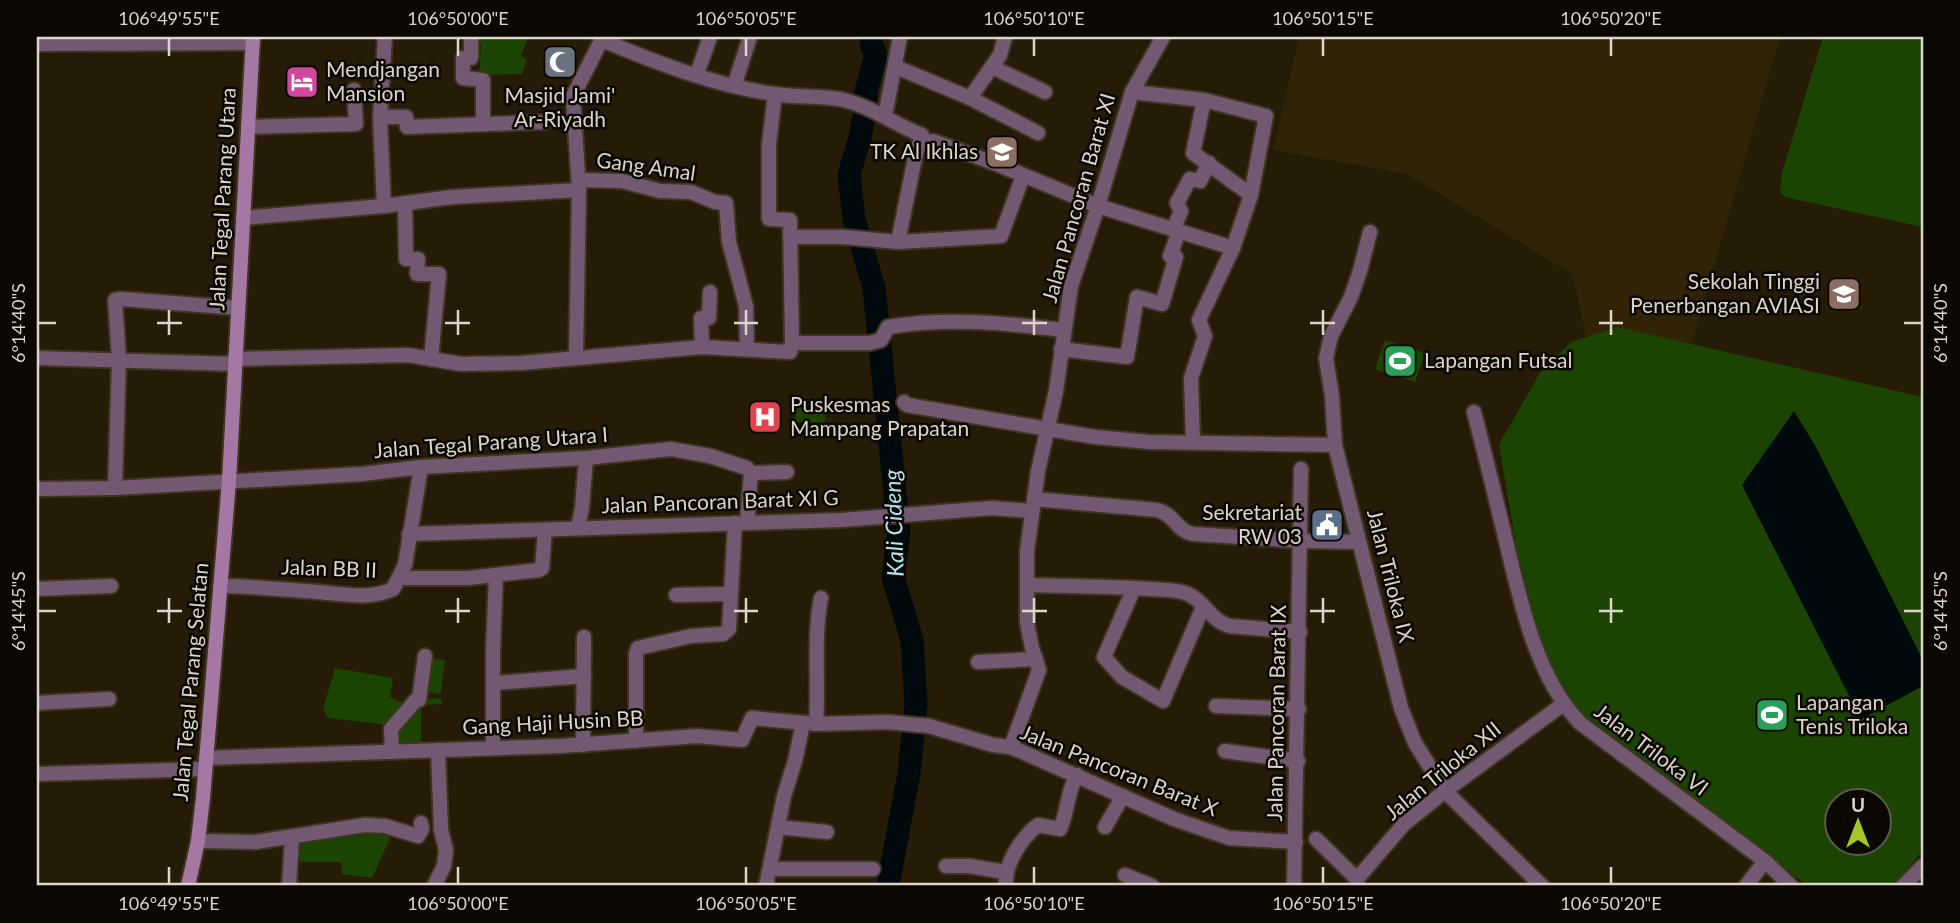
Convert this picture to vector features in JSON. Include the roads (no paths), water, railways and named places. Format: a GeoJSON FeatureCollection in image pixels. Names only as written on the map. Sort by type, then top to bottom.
{"type":"FeatureCollection","features":[{"type":"Feature","properties":{"kind":"street"},"geometry":{"type":"LineString","coordinates":[[384,206],[380,117],[385,37]]}},
{"type":"Feature","properties":{"kind":"street"},"geometry":{"type":"LineString","coordinates":[[471,37],[471,58],[463,58],[463,78],[483,80],[483,123]]}},
{"type":"Feature","properties":{"kind":"street"},"geometry":{"type":"LineString","coordinates":[[697,74],[709,37]]}},
{"type":"Feature","properties":{"kind":"street"},"geometry":{"type":"LineString","coordinates":[[734,86],[750,37]]}},
{"type":"Feature","properties":{"kind":"street"},"geometry":{"type":"LineString","coordinates":[[881,113],[896,67],[900,37]]}},
{"type":"Feature","properties":{"kind":"street"},"geometry":{"type":"LineString","coordinates":[[970,98],[1000,55],[1005,37]]}},
{"type":"Feature","properties":{"kind":"street","name":"Jalan Pancoran Barat XI"},"geometry":{"type":"LineString","coordinates":[[1011,747],[1039,670],[1027,623],[1027,551],[1074,276],[1132,92],[1163,37]]}},
{"type":"Feature","properties":{"kind":"street"},"geometry":{"type":"LineString","coordinates":[[576,357],[579,185],[573,96],[602,38],[644,57],[734,86],[775,94],[855,103],[881,113],[928,138],[1098,206],[1233,248]]}},
{"type":"Feature","properties":{"kind":"street"},"geometry":{"type":"LineString","coordinates":[[37,44],[253,40]]}},
{"type":"Feature","properties":{"kind":"street","name":"Jalan Tegal Parang Utara"},"geometry":{"type":"LineString","coordinates":[[229,481],[253,40]]}},
{"type":"Feature","properties":{"kind":"street"},"geometry":{"type":"LineString","coordinates":[[992,66],[1045,93]]}},
{"type":"Feature","properties":{"kind":"street"},"geometry":{"type":"LineString","coordinates":[[896,67],[970,98],[1038,132]]}},
{"type":"Feature","properties":{"kind":"street"},"geometry":{"type":"LineString","coordinates":[[248,127],[356,124],[354,90]]}},
{"type":"Feature","properties":{"kind":"street"},"geometry":{"type":"LineString","coordinates":[[1132,92],[1204,100],[1266,116],[1251,195],[1233,248],[1199,320],[1205,336],[1191,378],[1193,442]]}},
{"type":"Feature","properties":{"kind":"street"},"geometry":{"type":"LineString","coordinates":[[37,358],[234,361],[408,355],[461,364],[522,363],[702,347],[768,353],[790,352],[790,220],[769,219],[769,144],[775,94]]}},
{"type":"Feature","properties":{"kind":"street"},"geometry":{"type":"LineString","coordinates":[[1204,100],[1194,155],[1251,195]]}},
{"type":"Feature","properties":{"kind":"street"},"geometry":{"type":"LineString","coordinates":[[380,117],[406,117],[407,127],[545,122]]}},
{"type":"Feature","properties":{"kind":"street"},"geometry":{"type":"LineString","coordinates":[[898,242],[916,153],[928,138]]}},
{"type":"Feature","properties":{"kind":"street"},"geometry":{"type":"LineString","coordinates":[[1061,349],[1128,356],[1137,297],[1162,304],[1176,257],[1170,256],[1181,211],[1177,203],[1190,179],[1200,180],[1209,163]]}},
{"type":"Feature","properties":{"kind":"street"},"geometry":{"type":"LineString","coordinates":[[790,237],[844,237],[898,242],[1001,236],[1023,177]]}},
{"type":"Feature","properties":{"kind":"street","name":"Gang Amal"},"geometry":{"type":"LineString","coordinates":[[579,185],[622,181],[660,191],[691,192],[715,202],[726,203],[729,242],[746,306],[747,349]]}},
{"type":"Feature","properties":{"kind":"street"},"geometry":{"type":"LineString","coordinates":[[243,218],[579,185]]}},
{"type":"Feature","properties":{"kind":"street"},"geometry":{"type":"LineString","coordinates":[[405,203],[406,259],[418,259],[417,274],[439,274],[431,359]]}},
{"type":"Feature","properties":{"kind":"street","name":"Jalan Triloka IX"},"geometry":{"type":"LineString","coordinates":[[1370,232],[1351,297],[1328,345],[1326,358],[1335,445],[1405,718],[1415,743],[1445,792],[1542,886]]}},
{"type":"Feature","properties":{"kind":"street"},"geometry":{"type":"LineString","coordinates":[[702,347],[701,318],[709,318],[710,292]]}},
{"type":"Feature","properties":{"kind":"street"},"geometry":{"type":"LineString","coordinates":[[115,488],[119,360],[115,300],[238,308]]}},
{"type":"Feature","properties":{"kind":"street"},"geometry":{"type":"LineString","coordinates":[[792,343],[876,341],[888,327],[920,322],[998,322],[1063,330]]}},
{"type":"Feature","properties":{"kind":"street"},"geometry":{"type":"LineString","coordinates":[[904,402],[907,405],[1046,430],[1150,442],[1335,445]]}},
{"type":"Feature","properties":{"kind":"street","name":"Jalan Triloka VI"},"geometry":{"type":"LineString","coordinates":[[1475,412],[1522,608],[1552,686],[1563,705],[1580,723],[1765,861],[1791,886]]}},
{"type":"Feature","properties":{"kind":"street","name":"Jalan Tegal Parang Utara I"},"geometry":{"type":"LineString","coordinates":[[37,489],[115,488],[362,474],[421,467],[677,450],[747,468],[751,473]]}},
{"type":"Feature","properties":{"kind":"street"},"geometry":{"type":"LineString","coordinates":[[578,527],[586,458]]}},
{"type":"Feature","properties":{"kind":"street","name":"Jalan BB II"},"geometry":{"type":"LineString","coordinates":[[220,586],[376,595],[393,589],[405,565],[421,467]]}},
{"type":"Feature","properties":{"kind":"street","name":"Jalan Pancoran Barat IX"},"geometry":{"type":"LineString","coordinates":[[1294,886],[1302,541],[1301,469]]}},
{"type":"Feature","properties":{"kind":"street"},"geometry":{"type":"LineString","coordinates":[[636,741],[636,650],[642,646],[727,632],[730,624],[730,594],[751,473],[787,472]]}},
{"type":"Feature","properties":{"kind":"street","name":"Jalan Tegal Parang Selatan"},"geometry":{"type":"LineString","coordinates":[[188,886],[198,841],[206,764],[229,481]]}},
{"type":"Feature","properties":{"kind":"street","name":"Jalan Pancoran Barat XI G"},"geometry":{"type":"LineString","coordinates":[[409,534],[878,518],[1033,505],[1157,510],[1167,513],[1180,528],[1193,534],[1359,542]]}},
{"type":"Feature","properties":{"kind":"street"},"geometry":{"type":"LineString","coordinates":[[400,579],[496,575],[530,572],[542,568],[545,530]]}},
{"type":"Feature","properties":{"kind":"street"},"geometry":{"type":"LineString","coordinates":[[493,747],[496,575]]}},
{"type":"Feature","properties":{"kind":"street"},"geometry":{"type":"LineString","coordinates":[[1027,585],[1173,590],[1188,594],[1214,619],[1230,626],[1300,632]]}},
{"type":"Feature","properties":{"kind":"street"},"geometry":{"type":"LineString","coordinates":[[37,589],[111,586]]}},
{"type":"Feature","properties":{"kind":"street"},"geometry":{"type":"LineString","coordinates":[[1134,588],[1104,657],[1122,677],[1163,701],[1203,607]]}},
{"type":"Feature","properties":{"kind":"street"},"geometry":{"type":"LineString","coordinates":[[676,595],[730,594]]}},
{"type":"Feature","properties":{"kind":"street"},"geometry":{"type":"LineString","coordinates":[[766,886],[778,827],[818,685],[821,598]]}},
{"type":"Feature","properties":{"kind":"street"},"geometry":{"type":"LineString","coordinates":[[583,745],[584,637]]}},
{"type":"Feature","properties":{"kind":"street"},"geometry":{"type":"LineString","coordinates":[[392,752],[391,729],[415,700],[419,700],[425,656]]}},
{"type":"Feature","properties":{"kind":"street"},"geometry":{"type":"LineString","coordinates":[[978,662],[1036,659]]}},
{"type":"Feature","properties":{"kind":"street"},"geometry":{"type":"LineString","coordinates":[[494,683],[584,676]]}},
{"type":"Feature","properties":{"kind":"street"},"geometry":{"type":"LineString","coordinates":[[37,703],[109,699]]}},
{"type":"Feature","properties":{"kind":"street","name":"Jalan Triloka XII"},"geometry":{"type":"LineString","coordinates":[[1316,839],[1357,882],[1404,824],[1563,705]]}},
{"type":"Feature","properties":{"kind":"street"},"geometry":{"type":"LineString","coordinates":[[1216,706],[1299,709]]}},
{"type":"Feature","properties":{"kind":"street","name":"Gang Haji Husin BB"},"geometry":{"type":"LineString","coordinates":[[37,774],[392,752],[583,745],[697,736],[742,740],[752,718],[809,724],[887,722]]}},
{"type":"Feature","properties":{"kind":"street","name":"Jalan Pancoran Barat X"},"geometry":{"type":"LineString","coordinates":[[887,722],[929,726],[993,745],[1011,747],[1174,820],[1229,838],[1296,842]]}},
{"type":"Feature","properties":{"kind":"street"},"geometry":{"type":"LineString","coordinates":[[434,886],[444,866],[446,850],[442,830],[438,750]]}},
{"type":"Feature","properties":{"kind":"street"},"geometry":{"type":"LineString","coordinates":[[1225,751],[1298,761]]}},
{"type":"Feature","properties":{"kind":"street"},"geometry":{"type":"LineString","coordinates":[[946,866],[969,866],[1006,879],[1030,832],[1038,825],[1060,830],[1077,775]]}},
{"type":"Feature","properties":{"kind":"street"},"geometry":{"type":"LineString","coordinates":[[1105,827],[1123,796]]}},
{"type":"Feature","properties":{"kind":"street"},"geometry":{"type":"LineString","coordinates":[[198,841],[256,842],[365,825],[385,826],[418,836],[422,829],[421,823]]}},
{"type":"Feature","properties":{"kind":"street"},"geometry":{"type":"LineString","coordinates":[[778,827],[827,832]]}},
{"type":"Feature","properties":{"kind":"street"},"geometry":{"type":"LineString","coordinates":[[289,886],[292,838]]}},
{"type":"Feature","properties":{"kind":"street"},"geometry":{"type":"LineString","coordinates":[[1746,886],[1765,861]]}},
{"type":"Feature","properties":{"kind":"street"},"geometry":{"type":"LineString","coordinates":[[1903,886],[1923,866]]}},
{"type":"Feature","properties":{"kind":"street"},"geometry":{"type":"LineString","coordinates":[[770,869],[873,869]]}},
{"type":"Feature","properties":{"kind":"street"},"geometry":{"type":"LineString","coordinates":[[1125,875],[1152,886]]}},
{"type":"Feature","properties":{"kind":"waterway","name":"Kali Cideng"},"geometry":{"type":"LineString","coordinates":[[871,37],[876,55],[866,91],[860,137],[849,175],[854,219],[874,288],[899,532],[893,577],[912,640],[916,705],[909,773],[888,886]]}},
{"type":"Feature","properties":{"kind":"place","name":"Masjid Jami' Ar-Riyadh"},"geometry":{"type":"Point","coordinates":[560,62]}},
{"type":"Feature","properties":{"kind":"place","name":"Mendjangan Mansion"},"geometry":{"type":"Point","coordinates":[302,82]}},
{"type":"Feature","properties":{"kind":"place","name":"TK Al Ikhlas"},"geometry":{"type":"Point","coordinates":[1002,152]}},
{"type":"Feature","properties":{"kind":"place","name":"Sekolah Tinggi Penerbangan AVIASI"},"geometry":{"type":"Point","coordinates":[1844,294]}},
{"type":"Feature","properties":{"kind":"place","name":"Lapangan Futsal"},"geometry":{"type":"Point","coordinates":[1400,361]}},
{"type":"Feature","properties":{"kind":"place","name":"Puskesmas Mampang Prapatan"},"geometry":{"type":"Point","coordinates":[765,417]}},
{"type":"Feature","properties":{"kind":"place","name":"Sekretariat RW 03"},"geometry":{"type":"Point","coordinates":[1327,525]}},
{"type":"Feature","properties":{"kind":"place","name":"Lapangan Tenis Triloka"},"geometry":{"type":"Point","coordinates":[1772,715]}}]}
